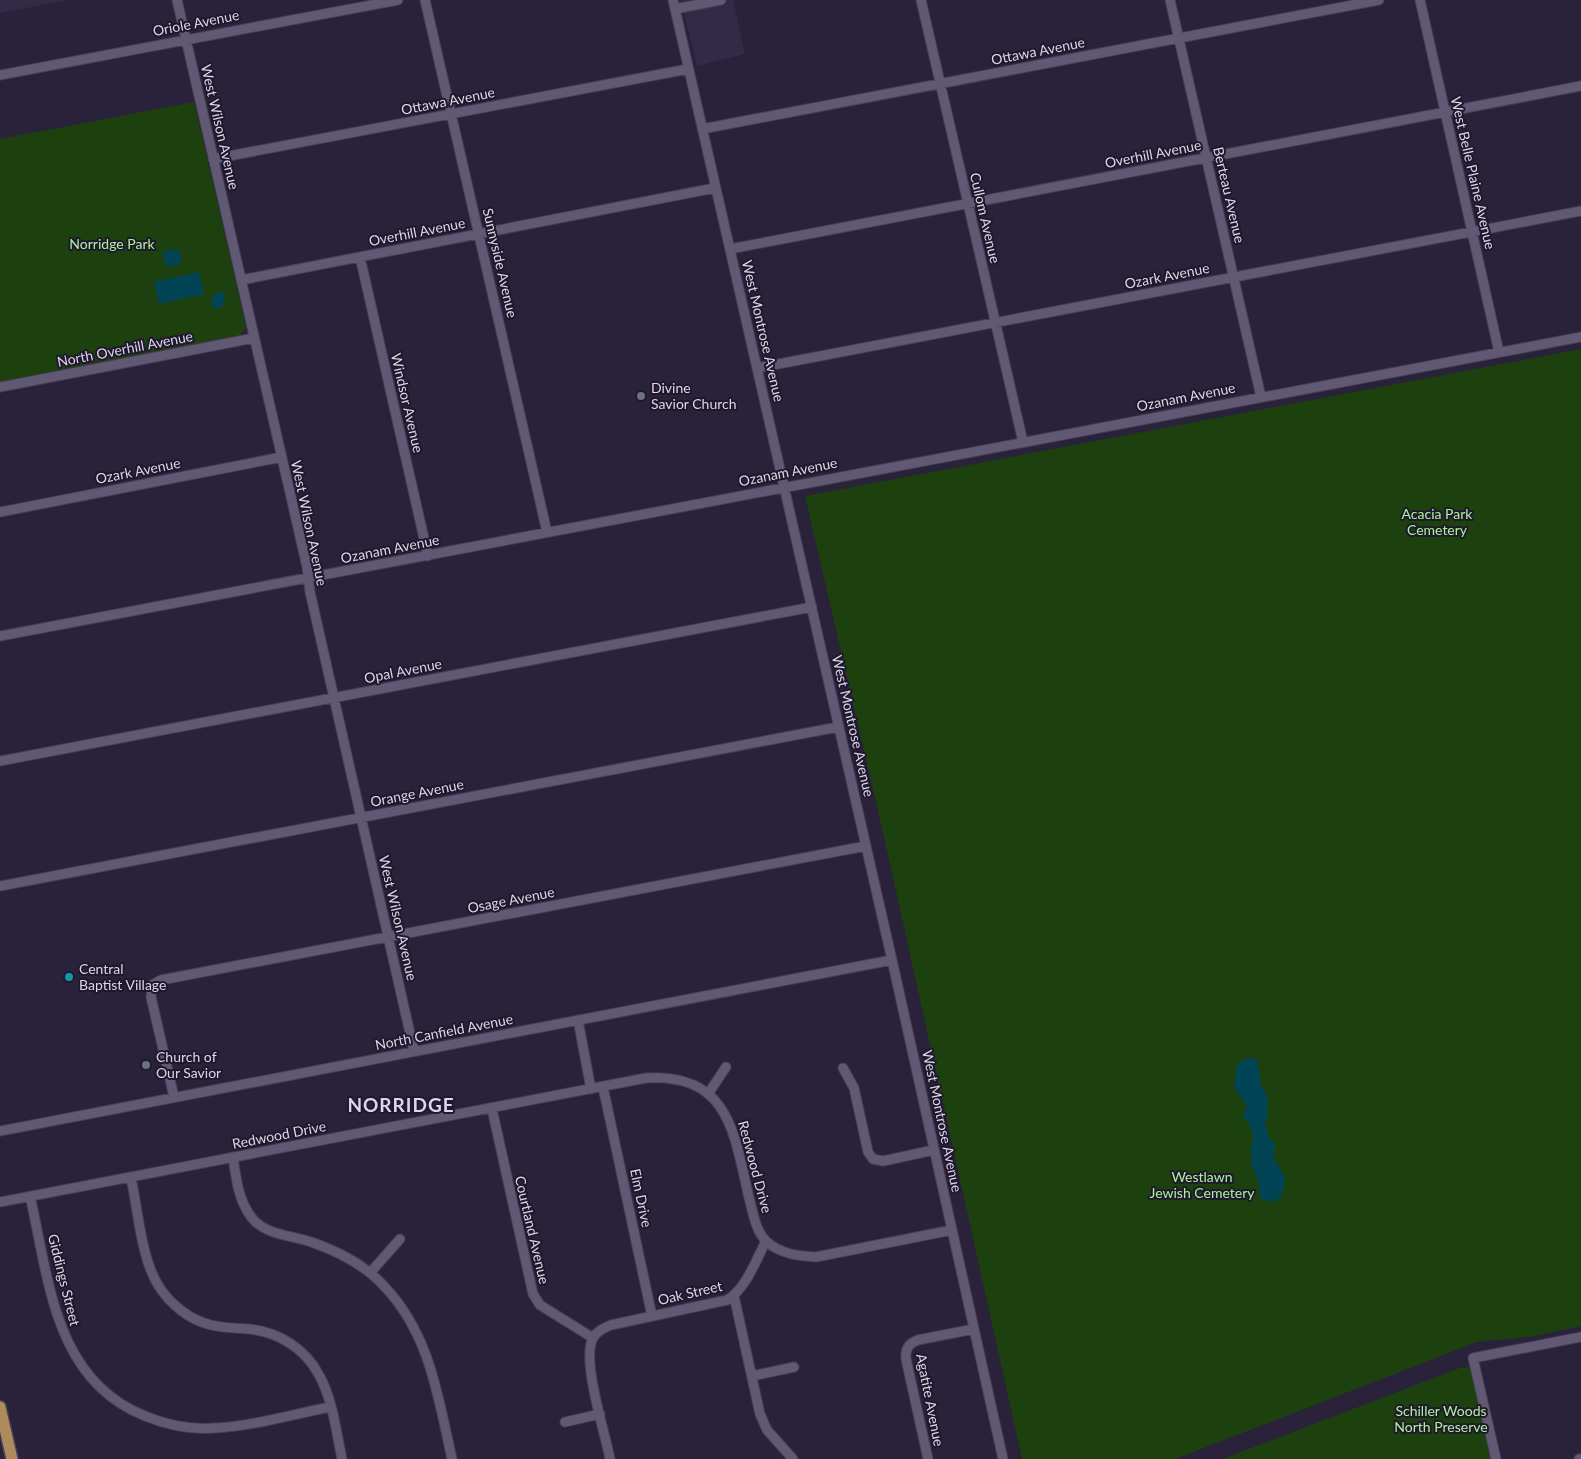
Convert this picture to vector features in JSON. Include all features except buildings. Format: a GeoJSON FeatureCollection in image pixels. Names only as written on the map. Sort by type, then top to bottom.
{"type":"FeatureCollection","features":[{"type":"Feature","properties":{"kind":"main road"},"geometry":{"type":"LineString","coordinates":[[0,1406],[12,1459]]}},
{"type":"Feature","properties":{"kind":"street","name":"West Wilson Avenue"},"geometry":{"type":"LineString","coordinates":[[177,0],[282,457],[334,698],[414,1051]]}},
{"type":"Feature","properties":{"kind":"street","name":"Oriole Avenue"},"geometry":{"type":"LineString","coordinates":[[0,75],[398,0]]}},
{"type":"Feature","properties":{"kind":"street","name":"Sunnyside Avenue"},"geometry":{"type":"LineString","coordinates":[[425,0],[547,532]]}},
{"type":"Feature","properties":{"kind":"street"},"geometry":{"type":"LineString","coordinates":[[674,4],[721,0]]}},
{"type":"Feature","properties":{"kind":"street","name":"Cullom Avenue"},"geometry":{"type":"LineString","coordinates":[[921,0],[1023,442]]}},
{"type":"Feature","properties":{"kind":"street","name":"Berteau Avenue"},"geometry":{"type":"LineString","coordinates":[[1170,0],[1261,397]]}},
{"type":"Feature","properties":{"kind":"street","name":"Ottawa Avenue"},"geometry":{"type":"LineString","coordinates":[[702,129],[1379,0]]}},
{"type":"Feature","properties":{"kind":"street","name":"West Belle Plaine Avenue"},"geometry":{"type":"LineString","coordinates":[[1420,0],[1499,352]]}},
{"type":"Feature","properties":{"kind":"street","name":"West Montrose Avenue"},"geometry":{"type":"LineString","coordinates":[[674,4],[892,960],[1002,1459]]}},
{"type":"Feature","properties":{"kind":"street","name":"Ottawa Avenue"},"geometry":{"type":"LineString","coordinates":[[213,160],[688,69]]}},
{"type":"Feature","properties":{"kind":"street","name":"Overhill Avenue"},"geometry":{"type":"LineString","coordinates":[[730,248],[1581,86]]}},
{"type":"Feature","properties":{"kind":"street","name":"Overhill Avenue"},"geometry":{"type":"LineString","coordinates":[[241,280],[715,188]]}},
{"type":"Feature","properties":{"kind":"street","name":"Ozark Avenue"},"geometry":{"type":"LineString","coordinates":[[757,368],[1581,211]]}},
{"type":"Feature","properties":{"kind":"street","name":"Windsor Avenue"},"geometry":{"type":"LineString","coordinates":[[360,257],[428,556]]}},
{"type":"Feature","properties":{"kind":"street","name":"Ozanam Avenue"},"geometry":{"type":"LineString","coordinates":[[0,636],[1581,337]]}},
{"type":"Feature","properties":{"kind":"street","name":"North Overhill Avenue"},"geometry":{"type":"LineString","coordinates":[[0,387],[254,338]]}},
{"type":"Feature","properties":{"kind":"street","name":"Ozark Avenue"},"geometry":{"type":"LineString","coordinates":[[0,512],[282,457]]}},
{"type":"Feature","properties":{"kind":"street","name":"Opal Avenue"},"geometry":{"type":"LineString","coordinates":[[0,761],[812,607]]}},
{"type":"Feature","properties":{"kind":"street","name":"Orange Avenue"},"geometry":{"type":"LineString","coordinates":[[0,886],[838,727]]}},
{"type":"Feature","properties":{"kind":"street","name":"Osage Avenue"},"geometry":{"type":"LineString","coordinates":[[174,1097],[151,997],[152,985],[161,980],[866,846]]}},
{"type":"Feature","properties":{"kind":"street","name":"North Canfield Avenue"},"geometry":{"type":"LineString","coordinates":[[0,1130],[892,960]]}},
{"type":"Feature","properties":{"kind":"street"},"geometry":{"type":"LineString","coordinates":[[578,1020],[591,1089]]}},
{"type":"Feature","properties":{"kind":"street"},"geometry":{"type":"LineString","coordinates":[[708,1094],[726,1067]]}},
{"type":"Feature","properties":{"kind":"street"},"geometry":{"type":"LineString","coordinates":[[843,1068],[851,1080],[868,1152],[873,1160],[882,1161],[934,1150]]}},
{"type":"Feature","properties":{"kind":"street","name":"Redwood Drive"},"geometry":{"type":"LineString","coordinates":[[0,1202],[646,1078],[669,1077],[689,1083],[708,1094],[724,1110],[730,1122],[754,1218],[766,1241]]}},
{"type":"Feature","properties":{"kind":"street","name":"Elm Drive"},"geometry":{"type":"LineString","coordinates":[[603,1087],[652,1316]]}},
{"type":"Feature","properties":{"kind":"street","name":"Courtland Avenue"},"geometry":{"type":"LineString","coordinates":[[492,1109],[533,1294],[540,1306],[593,1338]]}},
{"type":"Feature","properties":{"kind":"street"},"geometry":{"type":"LineString","coordinates":[[233,1157],[241,1198],[252,1218],[260,1226],[270,1231],[327,1248],[356,1262],[394,1297],[422,1341],[429,1359],[452,1459]]}},
{"type":"Feature","properties":{"kind":"street"},"geometry":{"type":"LineString","coordinates":[[131,1178],[150,1268],[158,1286],[169,1300],[184,1313],[201,1322],[219,1327],[258,1330],[291,1343],[306,1356],[318,1373],[331,1407],[342,1459]]}},
{"type":"Feature","properties":{"kind":"street","name":"Giddings Street"},"geometry":{"type":"LineString","coordinates":[[30,1196],[56,1310],[64,1335],[83,1368],[99,1387],[118,1403],[164,1422],[201,1428],[226,1427],[331,1407]]}},
{"type":"Feature","properties":{"kind":"street"},"geometry":{"type":"LineString","coordinates":[[766,1241],[788,1253],[816,1257],[952,1230]]}},
{"type":"Feature","properties":{"kind":"street"},"geometry":{"type":"LineString","coordinates":[[370,1273],[400,1239]]}},
{"type":"Feature","properties":{"kind":"street","name":"Oak Street"},"geometry":{"type":"LineString","coordinates":[[593,1338],[611,1325],[715,1304],[734,1296],[766,1241]]}},
{"type":"Feature","properties":{"kind":"street"},"geometry":{"type":"LineString","coordinates":[[734,1296],[763,1423],[793,1459]]}},
{"type":"Feature","properties":{"kind":"street","name":"Agatite Avenue"},"geometry":{"type":"LineString","coordinates":[[928,1459],[906,1359],[908,1346],[918,1340],[974,1329]]}},
{"type":"Feature","properties":{"kind":"street"},"geometry":{"type":"LineString","coordinates":[[1496,1459],[1473,1358],[1581,1336]]}},
{"type":"Feature","properties":{"kind":"street"},"geometry":{"type":"LineString","coordinates":[[593,1338],[589,1364],[610,1459]]}},
{"type":"Feature","properties":{"kind":"street"},"geometry":{"type":"LineString","coordinates":[[752,1376],[794,1367]]}},
{"type":"Feature","properties":{"kind":"street"},"geometry":{"type":"LineString","coordinates":[[565,1422],[600,1414]]}},
{"type":"Feature","properties":{"kind":"shaded area"},"geometry":{"type":"Polygon","coordinates":[[[0,0],[68,0],[0,13],[0,0]]]}},
{"type":"Feature","properties":{"kind":"shaded area"},"geometry":{"type":"Polygon","coordinates":[[[681,0],[733,0],[745,54],[697,66],[681,0]]]}},
{"type":"Feature","properties":{"kind":"green space","name":"Norridge Park"},"geometry":{"type":"Polygon","coordinates":[[[194,102],[246,327],[240,335],[0,382],[0,139],[194,102]]]}},
{"type":"Feature","properties":{"kind":"green space","name":"Westlawn Jewish Cemetery"},"geometry":{"type":"Polygon","coordinates":[[[1581,349],[1581,1326],[1535,1336],[1477,1342],[1175,1459],[1022,1459],[882,828],[805,496],[1581,349]]]}},
{"type":"Feature","properties":{"kind":"green space","name":"Schiller Woods North Preserve"},"geometry":{"type":"Polygon","coordinates":[[[1460,1368],[1471,1368],[1492,1459],[1222,1459],[1460,1368]]]}},
{"type":"Feature","properties":{"kind":"water"},"geometry":{"type":"Polygon","coordinates":[[[178,249],[182,263],[166,267],[162,252],[178,249]]]}},
{"type":"Feature","properties":{"kind":"water"},"geometry":{"type":"Polygon","coordinates":[[[199,272],[204,294],[159,304],[154,282],[199,272]]]}},
{"type":"Feature","properties":{"kind":"water"},"geometry":{"type":"Polygon","coordinates":[[[224,292],[225,300],[222,307],[213,309],[211,300],[215,294],[224,292]]]}},
{"type":"Feature","properties":{"kind":"water"},"geometry":{"type":"Polygon","coordinates":[[[1248,1058],[1257,1059],[1261,1086],[1267,1095],[1268,1115],[1265,1121],[1269,1138],[1275,1143],[1273,1157],[1285,1177],[1282,1196],[1273,1202],[1261,1200],[1258,1181],[1251,1163],[1251,1145],[1254,1141],[1250,1124],[1243,1116],[1247,1106],[1234,1086],[1237,1064],[1248,1058]]]}},
{"type":"Feature","properties":{"kind":"place","name":"Divine Savior Church"},"geometry":{"type":"Point","coordinates":[641,396]}},
{"type":"Feature","properties":{"kind":"place","name":"Central Baptist Village"},"geometry":{"type":"Point","coordinates":[69,977]}},
{"type":"Feature","properties":{"kind":"place","name":"Church of Our Savior"},"geometry":{"type":"Point","coordinates":[146,1065]}},
{"type":"Feature","properties":{"kind":"district","name":"NORRIDGE"},"geometry":{"type":"Point","coordinates":[401,1105]}},
{"type":"Feature","properties":{"kind":"park label","name":"Acacia Park Cemetery"},"geometry":{"type":"Point","coordinates":[1437,522]}}]}
